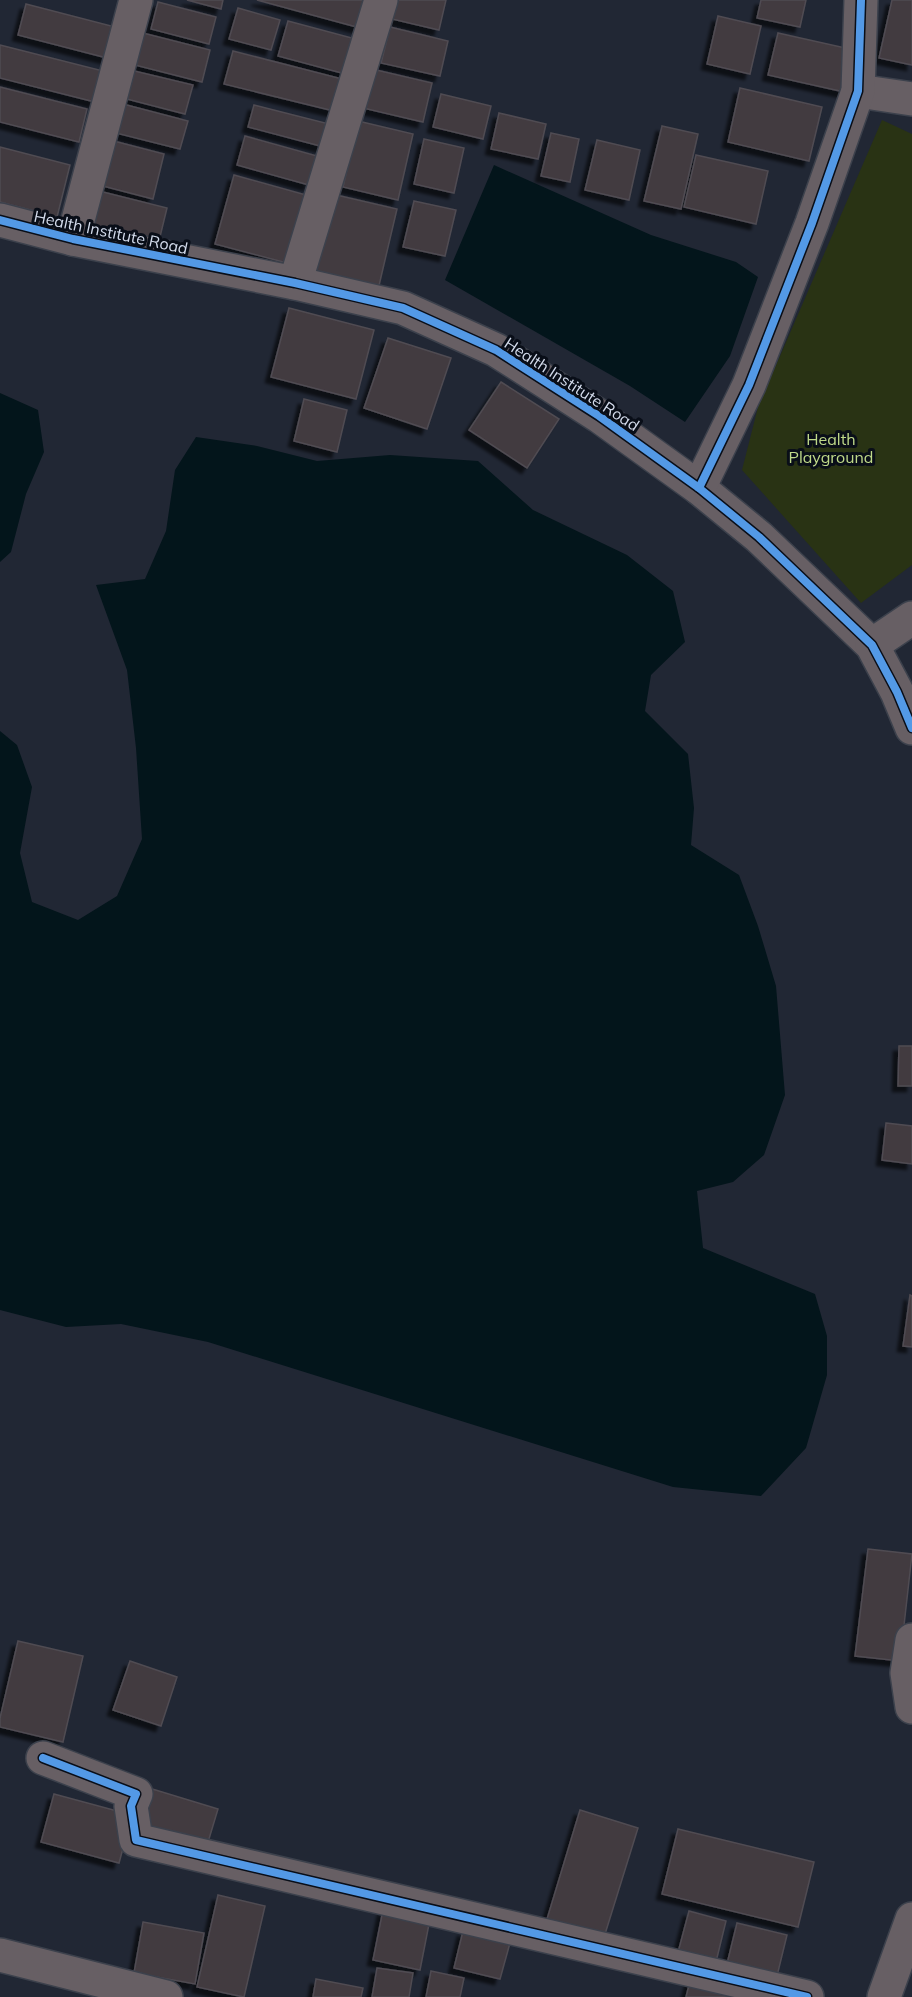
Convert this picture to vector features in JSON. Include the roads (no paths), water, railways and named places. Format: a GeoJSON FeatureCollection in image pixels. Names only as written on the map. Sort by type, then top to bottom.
{"type":"FeatureCollection","features":[{"type":"Feature","properties":{"kind":"street"},"geometry":{"type":"LineString","coordinates":[[73,239],[136,0]]}},
{"type":"Feature","properties":{"kind":"street"},"geometry":{"type":"LineString","coordinates":[[295,283],[381,0]]}},
{"type":"Feature","properties":{"kind":"street"},"geometry":{"type":"LineString","coordinates":[[699,488],[749,385],[812,223],[858,92],[861,0]]}},
{"type":"Feature","properties":{"kind":"street"},"geometry":{"type":"LineString","coordinates":[[858,92],[912,99]]}},
{"type":"Feature","properties":{"kind":"street","name":"Health Institute Road"},"geometry":{"type":"LineString","coordinates":[[0,220],[73,239],[295,283],[403,308],[496,350],[599,416],[699,488],[759,537],[872,645],[897,692],[912,728]]}},
{"type":"Feature","properties":{"kind":"street"},"geometry":{"type":"LineString","coordinates":[[872,645],[912,618]]}},
{"type":"Feature","properties":{"kind":"street"},"geometry":{"type":"LineString","coordinates":[[912,1640],[907,1673],[912,1707]]}},
{"type":"Feature","properties":{"kind":"street"},"geometry":{"type":"LineString","coordinates":[[43,1758],[136,1794],[131,1806],[136,1840],[807,1997]]}},
{"type":"Feature","properties":{"kind":"street"},"geometry":{"type":"LineString","coordinates":[[884,1997],[912,1919]]}},
{"type":"Feature","properties":{"kind":"street"},"geometry":{"type":"LineString","coordinates":[[0,1955],[166,1997]]}},
{"type":"Feature","properties":{"kind":"park label","name":"Health Playground"},"geometry":{"type":"Point","coordinates":[831,448]}}]}
